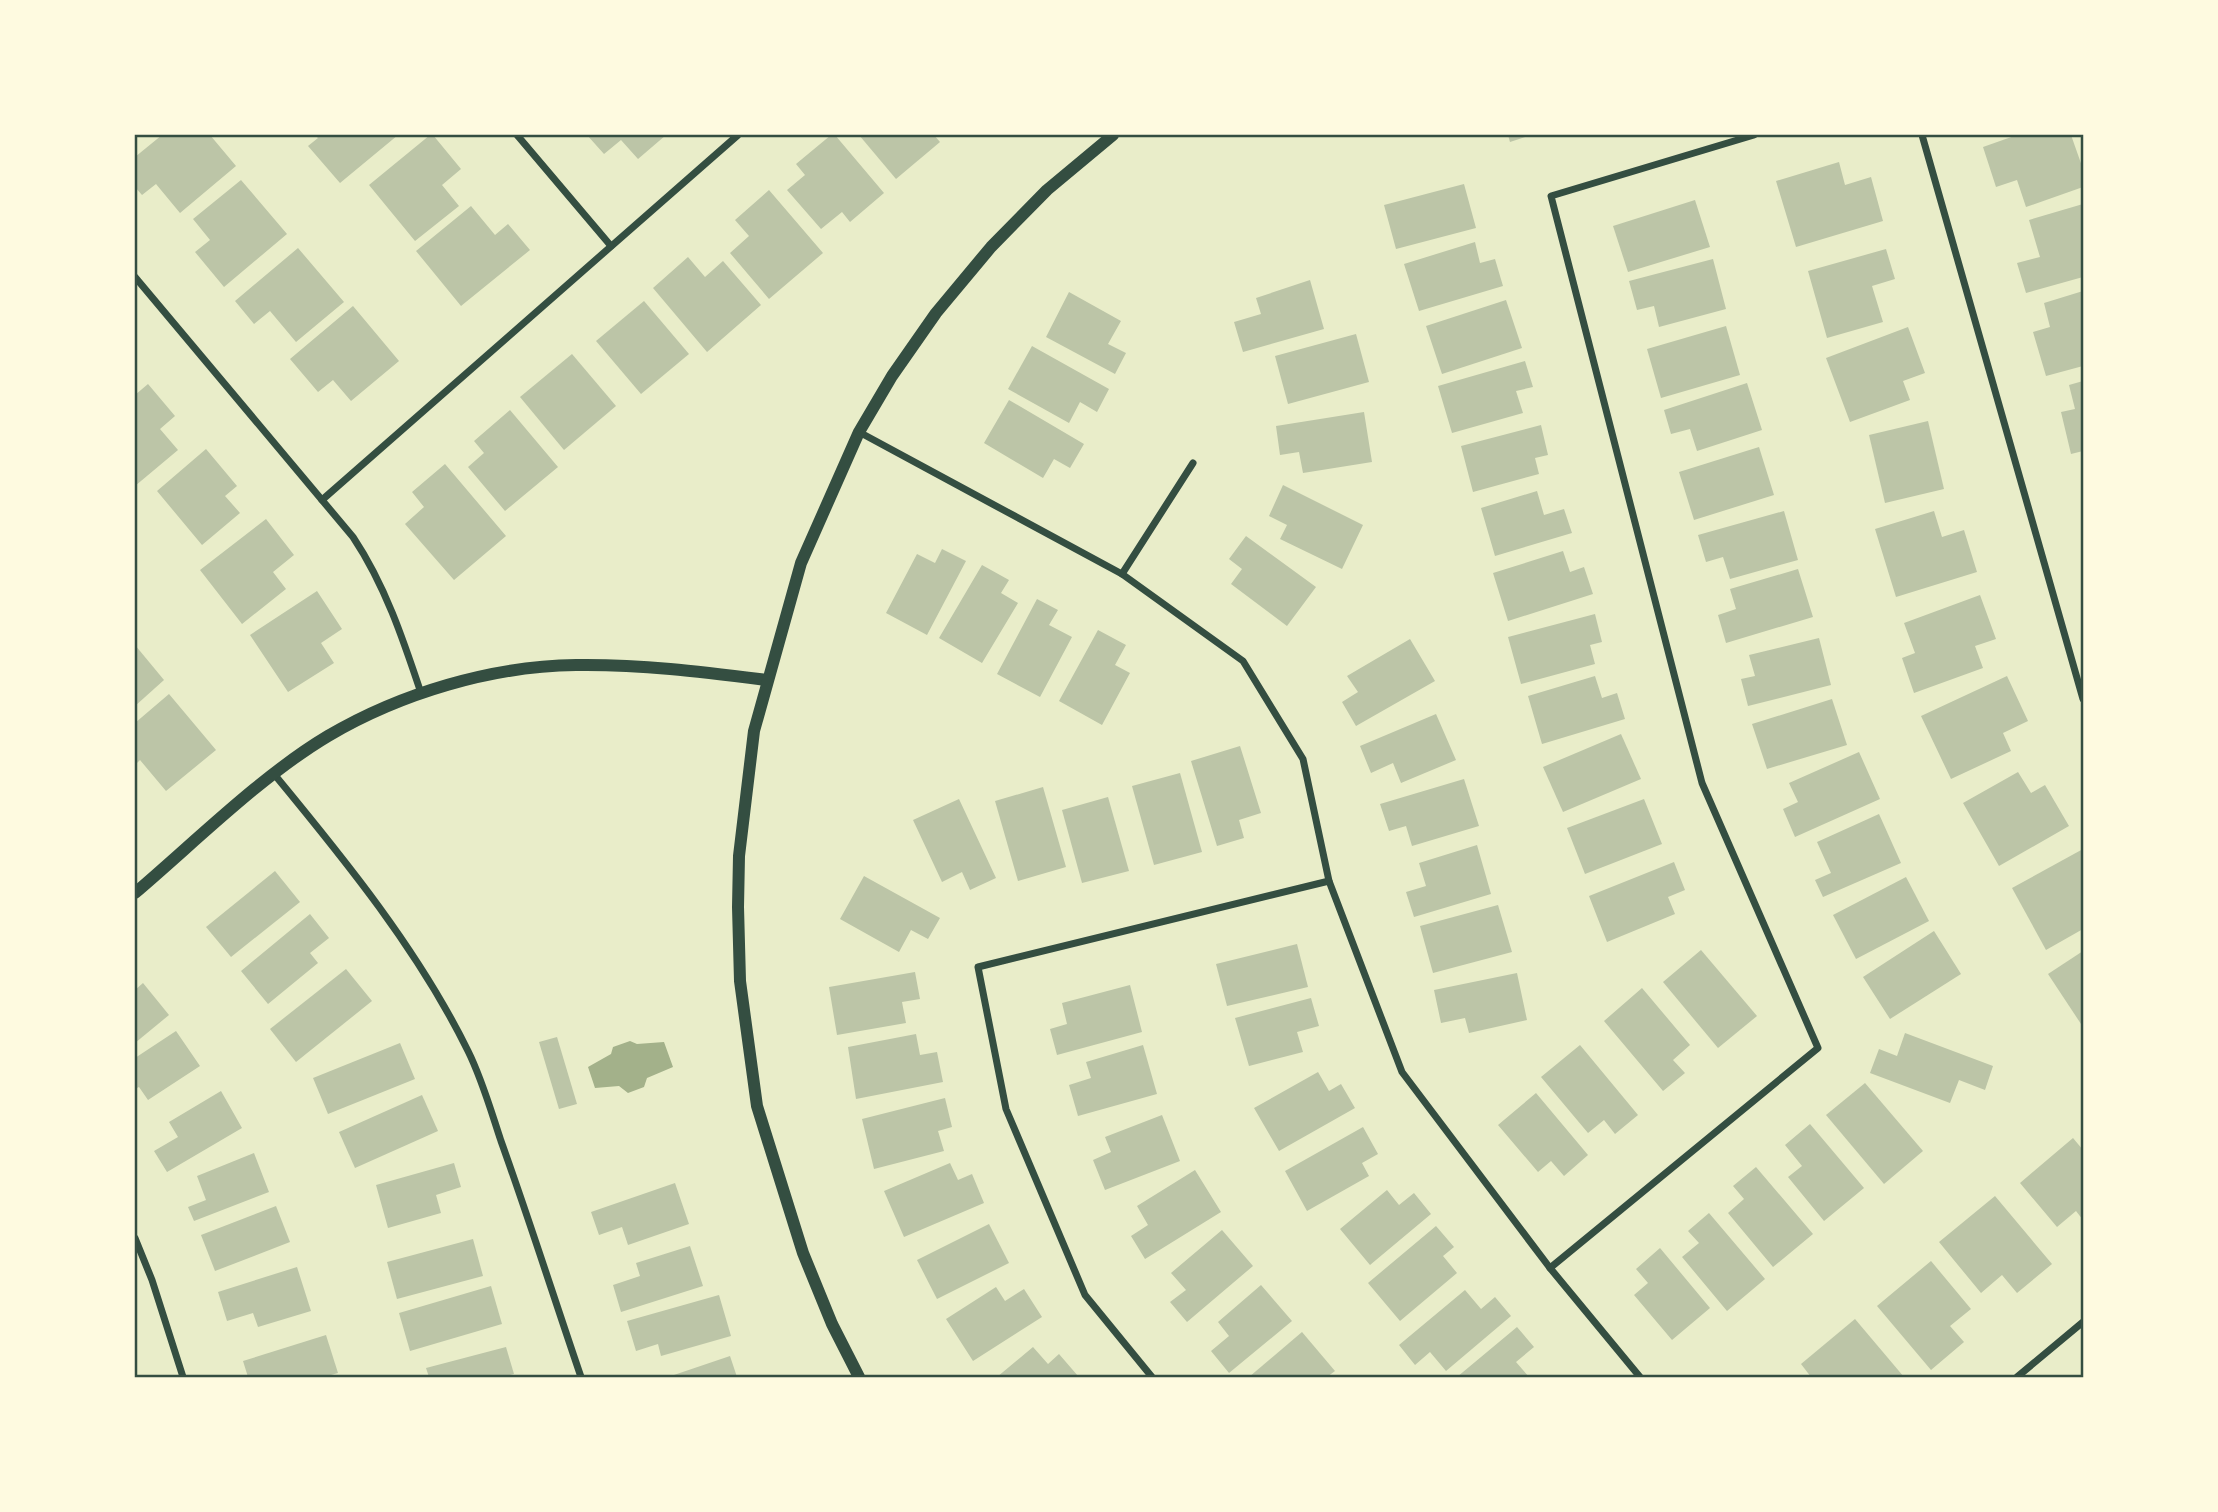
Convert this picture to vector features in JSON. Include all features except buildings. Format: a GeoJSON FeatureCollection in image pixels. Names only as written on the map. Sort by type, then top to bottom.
{"type":"FeatureCollection","features":[{"type":"Feature","properties":{"kind":"street"},"geometry":{"type":"LineString","coordinates":[[517,135],[611,246]]}},
{"type":"Feature","properties":{"kind":"street"},"geometry":{"type":"LineString","coordinates":[[322,500],[738,135]]}},
{"type":"Feature","properties":{"kind":"street"},"geometry":{"type":"LineString","coordinates":[[859,1377],[832,1324],[803,1253],[757,1106],[740,981],[739,856],[754,731],[801,563],[859,432],[906,356],[962,280],[1047,190],[1113,135]]}},
{"type":"Feature","properties":{"kind":"street"},"geometry":{"type":"LineString","coordinates":[[1550,1268],[1818,1048],[1702,783],[1551,196],[1755,135]]}},
{"type":"Feature","properties":{"kind":"street"},"geometry":{"type":"LineString","coordinates":[[1922,135],[2083,699]]}},
{"type":"Feature","properties":{"kind":"street"},"geometry":{"type":"LineString","coordinates":[[135,277],[353,537],[372,565],[408,653],[421,693]]}},
{"type":"Feature","properties":{"kind":"street"},"geometry":{"type":"LineString","coordinates":[[859,432],[1122,574],[1244,661],[1303,760],[1329,881],[1402,1073],[1550,1268],[1640,1377]]}},
{"type":"Feature","properties":{"kind":"street"},"geometry":{"type":"LineString","coordinates":[[1122,574],[1192,463]]}},
{"type":"Feature","properties":{"kind":"street"},"geometry":{"type":"LineString","coordinates":[[137,886],[274,774],[326,737],[355,721],[421,693],[526,668],[575,665],[686,670],[767,680]]}},
{"type":"Feature","properties":{"kind":"street"},"geometry":{"type":"LineString","coordinates":[[274,774],[311,818],[409,950],[440,997],[470,1055],[581,1377]]}},
{"type":"Feature","properties":{"kind":"street"},"geometry":{"type":"LineString","coordinates":[[1152,1377],[1085,1295],[1006,1109],[978,967],[1329,881]]}},
{"type":"Feature","properties":{"kind":"street"},"geometry":{"type":"LineString","coordinates":[[135,1238],[152,1280],[183,1377]]}},
{"type":"Feature","properties":{"kind":"street"},"geometry":{"type":"LineString","coordinates":[[2017,1377],[2083,1322]]}},
{"type":"Feature","properties":{"kind":"shaded area"},"geometry":{"type":"Polygon","coordinates":[[[630,1041],[637,1044],[664,1042],[673,1067],[647,1078],[644,1087],[628,1093],[619,1086],[595,1088],[588,1067],[611,1054],[613,1047],[630,1041]]]}}]}
